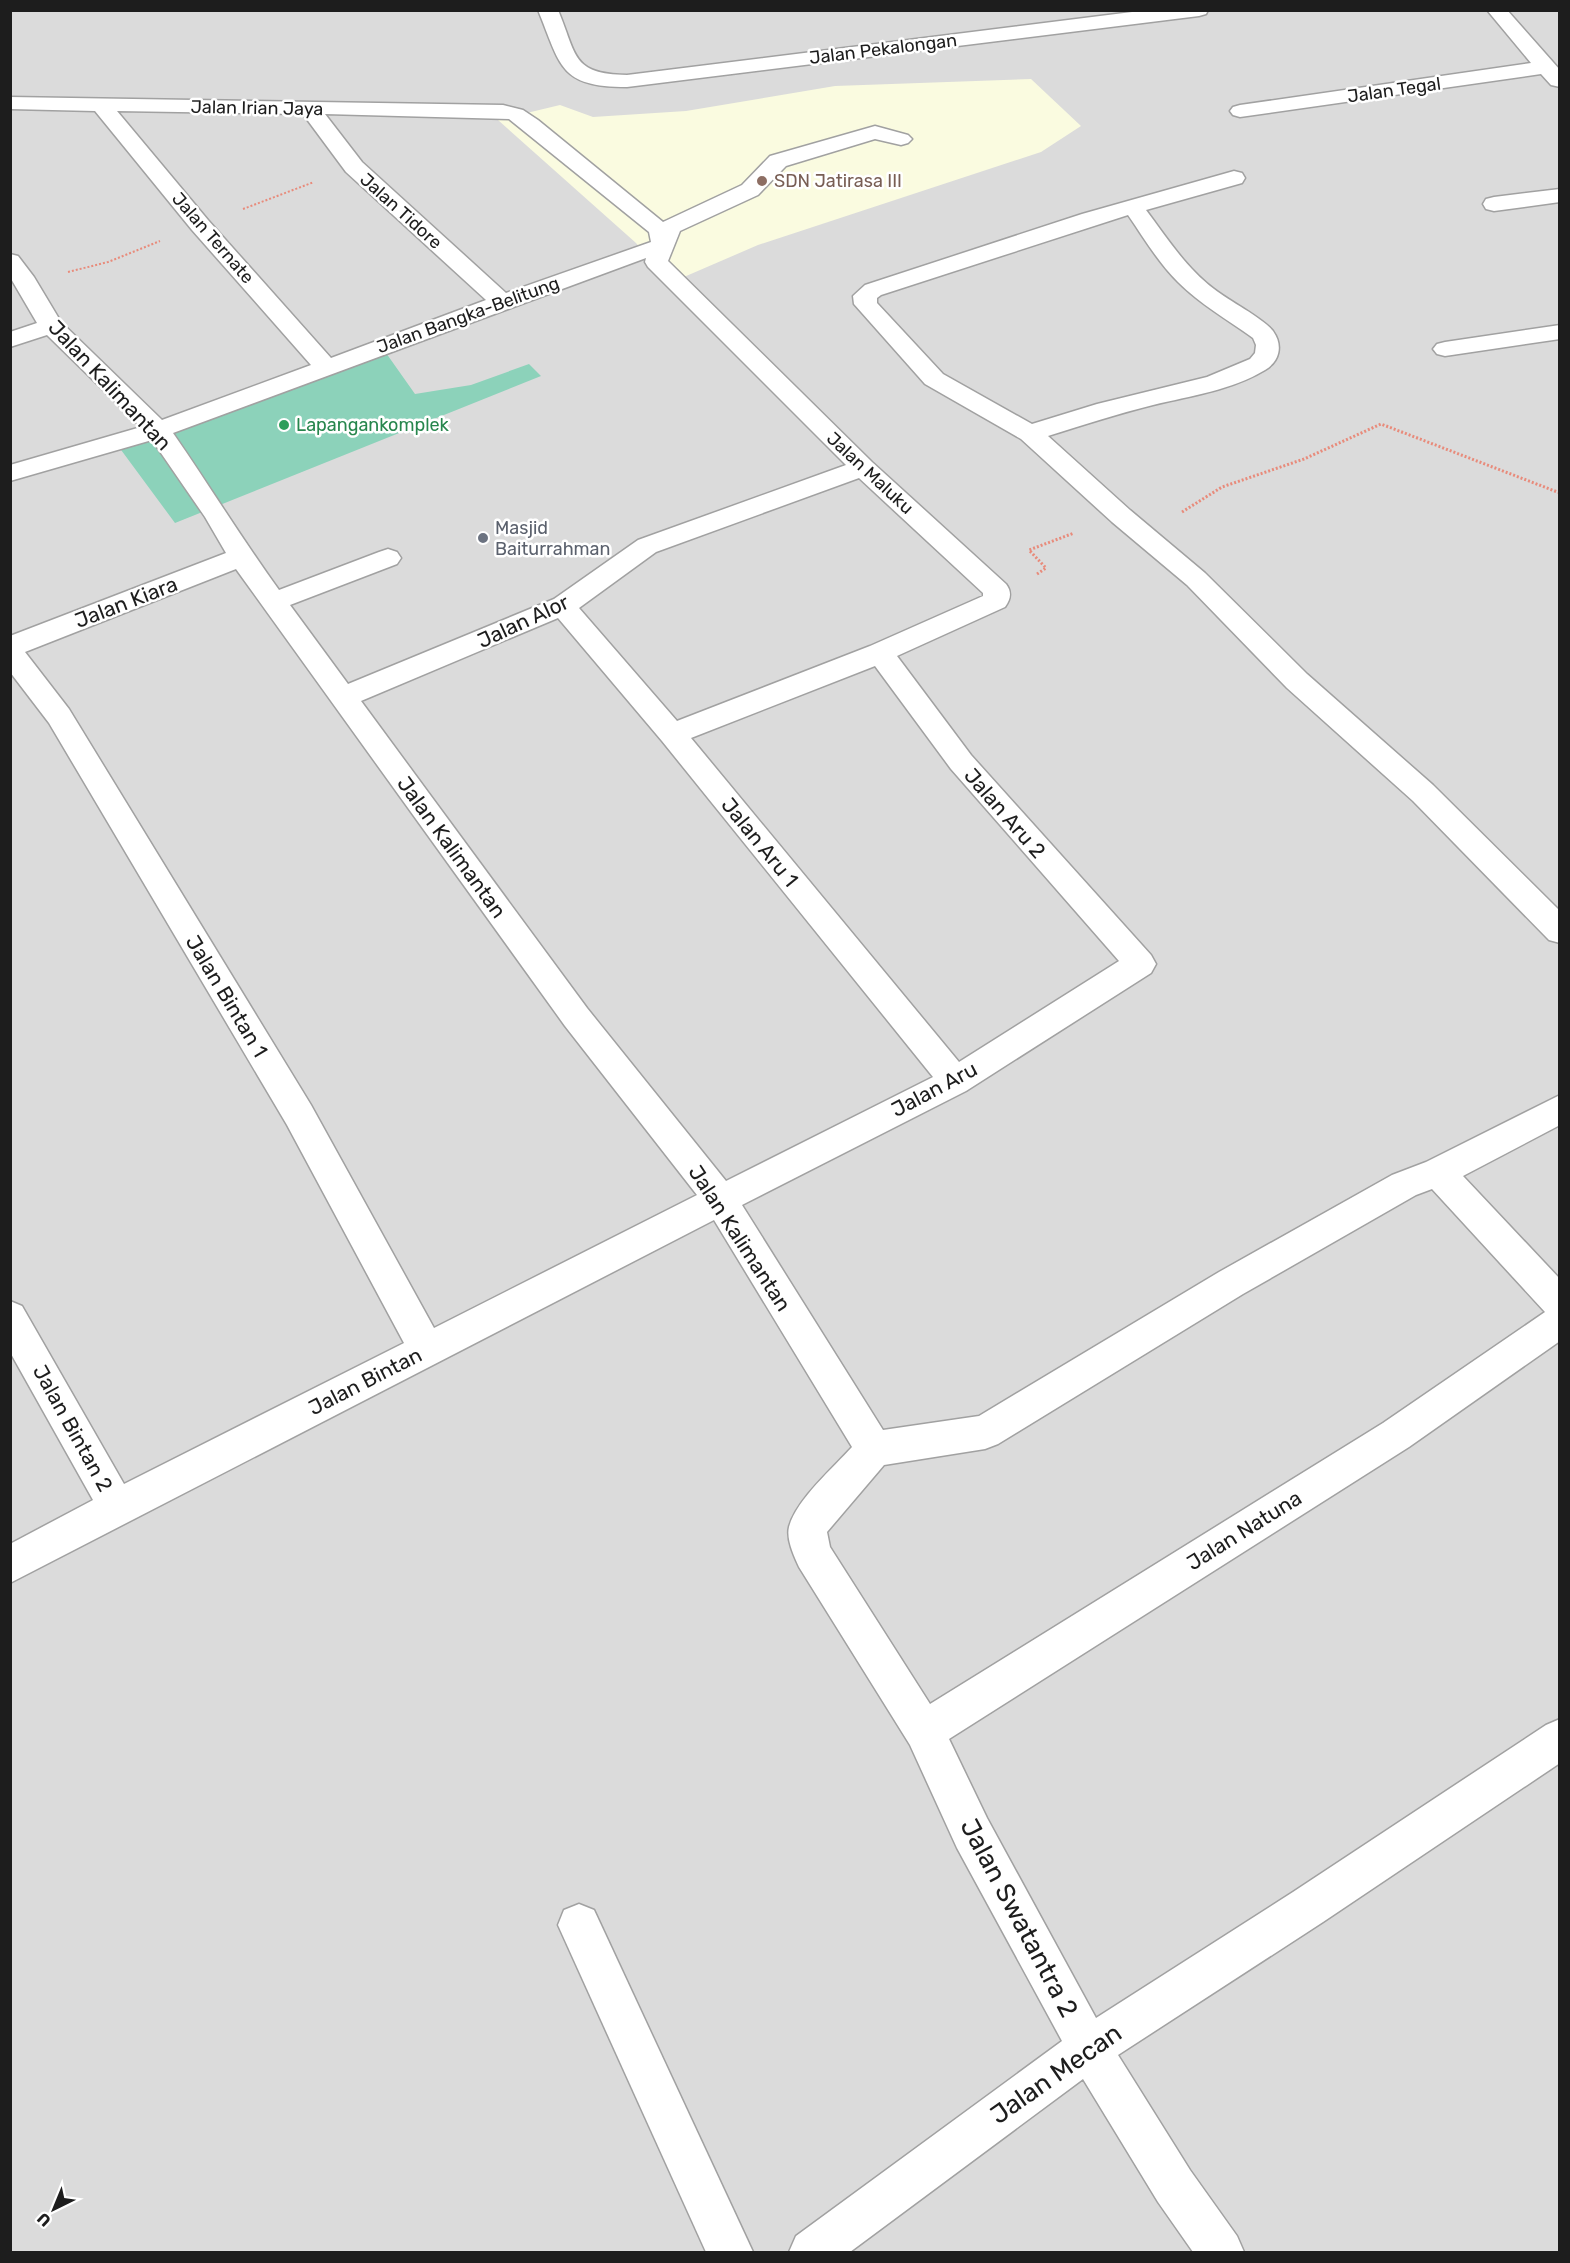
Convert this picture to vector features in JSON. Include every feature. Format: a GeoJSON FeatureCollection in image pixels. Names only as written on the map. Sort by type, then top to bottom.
{"type":"FeatureCollection","features":[{"type":"Feature","properties":{"kind":"street","name":"Jalan Pekalongan"},"geometry":{"type":"LineString","coordinates":[[548,10],[571,66],[578,73],[611,81],[1199,10]]}},
{"type":"Feature","properties":{"kind":"street"},"geometry":{"type":"LineString","coordinates":[[1496,10],[1553,75]]}},
{"type":"Feature","properties":{"kind":"street","name":"Jalan Tegal"},"geometry":{"type":"LineString","coordinates":[[1240,111],[1553,75]]}},
{"type":"Feature","properties":{"kind":"street","name":"Jalan Irian Jaya"},"geometry":{"type":"LineString","coordinates":[[10,103],[503,111]]}},
{"type":"Feature","properties":{"kind":"street","name":"Jalan Ternate"},"geometry":{"type":"LineString","coordinates":[[102,106],[200,225],[326,367]]}},
{"type":"Feature","properties":{"kind":"street","name":"Jalan Tidore"},"geometry":{"type":"LineString","coordinates":[[310,109],[354,167],[503,303]]}},
{"type":"Feature","properties":{"kind":"street","name":"Jalan Maluku"},"geometry":{"type":"LineString","coordinates":[[503,111],[524,119],[660,230],[663,245],[656,262],[863,468],[990,581],[997,590],[996,601]]}},
{"type":"Feature","properties":{"kind":"street"},"geometry":{"type":"LineString","coordinates":[[663,245],[670,227],[750,190],[778,161],[875,132],[901,139]]}},
{"type":"Feature","properties":{"kind":"street"},"geometry":{"type":"LineString","coordinates":[[1234,178],[1018,242],[873,290],[865,296],[866,304],[934,379],[1030,433],[1121,516],[1196,579],[1298,681],[1423,794],[1560,931]]}},
{"type":"Feature","properties":{"kind":"street"},"geometry":{"type":"LineString","coordinates":[[1494,204],[1560,195]]}},
{"type":"Feature","properties":{"kind":"street"},"geometry":{"type":"LineString","coordinates":[[1030,433],[1106,409],[1215,382],[1258,364],[1267,355],[1268,345],[1263,334],[1205,294],[1186,277],[1169,258],[1134,208]]}},
{"type":"Feature","properties":{"kind":"street","name":"Jalan Bangka-Belitung"},"geometry":{"type":"LineString","coordinates":[[10,473],[158,430],[663,245]]}},
{"type":"Feature","properties":{"kind":"street","name":"Jalan Kalimantan"},"geometry":{"type":"LineString","coordinates":[[10,261],[26,282],[51,326],[158,430],[273,602],[576,1017],[720,1199],[874,1449]]}},
{"type":"Feature","properties":{"kind":"street"},"geometry":{"type":"LineString","coordinates":[[10,340],[51,326]]}},
{"type":"Feature","properties":{"kind":"street"},"geometry":{"type":"LineString","coordinates":[[1445,349],[1560,332]]}},
{"type":"Feature","properties":{"kind":"street","name":"Jalan Alor"},"geometry":{"type":"LineString","coordinates":[[344,697],[563,606],[647,546],[863,468]]}},
{"type":"Feature","properties":{"kind":"street","name":"Jalan Kiara"},"geometry":{"type":"LineString","coordinates":[[10,647],[241,557]]}},
{"type":"Feature","properties":{"kind":"street"},"geometry":{"type":"LineString","coordinates":[[273,602],[388,558]]}},
{"type":"Feature","properties":{"kind":"street"},"geometry":{"type":"LineString","coordinates":[[672,734],[880,653],[996,601]]}},
{"type":"Feature","properties":{"kind":"street","name":"Jalan Aru 1"},"geometry":{"type":"LineString","coordinates":[[563,606],[672,734],[955,1081]]}},
{"type":"Feature","properties":{"kind":"street","name":"Jalan Bintan 1"},"geometry":{"type":"LineString","coordinates":[[10,652],[59,716],[293,1104],[427,1350]]}},
{"type":"Feature","properties":{"kind":"street","name":"Jalan Aru 2"},"geometry":{"type":"LineString","coordinates":[[880,653],[961,762],[1140,964]]}},
{"type":"Feature","properties":{"kind":"street","name":"Jalan Aru"},"geometry":{"type":"LineString","coordinates":[[720,1199],[955,1081],[1140,964]]}},
{"type":"Feature","properties":{"kind":"street"},"geometry":{"type":"LineString","coordinates":[[874,1449],[985,1432],[1231,1283],[1404,1185],[1438,1172],[1560,1109]]}},
{"type":"Feature","properties":{"kind":"street"},"geometry":{"type":"LineString","coordinates":[[1438,1172],[1560,1304]]}},
{"type":"Feature","properties":{"kind":"street","name":"Jalan Bintan"},"geometry":{"type":"LineString","coordinates":[[10,1565],[117,1507],[720,1199]]}},
{"type":"Feature","properties":{"kind":"street","name":"Jalan Bintan 2"},"geometry":{"type":"LineString","coordinates":[[10,1317],[117,1507]]}},
{"type":"Feature","properties":{"kind":"street","name":"Jalan Natuna"},"geometry":{"type":"LineString","coordinates":[[924,1731],[1396,1434],[1560,1321]]}},
{"type":"Feature","properties":{"kind":"street","name":"Jalan Swatantra 2"},"geometry":{"type":"LineString","coordinates":[[874,1449],[817,1514],[807,1529],[812,1554],[924,1731],[972,1833],[1089,2048],[1174,2186],[1221,2253]]}},
{"type":"Feature","properties":{"kind":"street","name":"Jalan Mecan"},"geometry":{"type":"LineString","coordinates":[[812,2253],[1089,2048],[1556,1749]]}},
{"type":"Feature","properties":{"kind":"street"},"geometry":{"type":"LineString","coordinates":[[579,1925],[730,2253]]}},
{"type":"Feature","properties":{"kind":"path"},"geometry":{"type":"LineString","coordinates":[[1145,534],[1222,487],[1304,459],[1381,424],[1560,493]]}},
{"type":"Feature","properties":{"kind":"path"},"geometry":{"type":"LineString","coordinates":[[996,601],[1046,568],[1029,550],[1121,516]]}},
{"type":"Feature","properties":{"kind":"shaded area"},"geometry":{"type":"Polygon","coordinates":[[[11,11],[1559,11],[1559,2252],[11,2252],[11,11]]]}},
{"type":"Feature","properties":{"kind":"shaded area","name":"SDN Jatirasa III"},"geometry":{"type":"Polygon","coordinates":[[[1031,79],[1081,126],[1041,152],[758,245],[670,283],[636,243],[498,120],[560,105],[593,117],[686,111],[835,86],[1031,79]]]}},
{"type":"Feature","properties":{"kind":"green space","name":"Lapangankomplek"},"geometry":{"type":"Polygon","coordinates":[[[379,343],[415,394],[471,385],[529,364],[541,376],[175,523],[113,439],[379,343]]]}},
{"type":"Feature","properties":{"kind":"place","name":"SDN Jatirasa III"},"geometry":{"type":"Point","coordinates":[762,181]}},
{"type":"Feature","properties":{"kind":"place","name":"Lapangankomplek"},"geometry":{"type":"Point","coordinates":[284,425]}},
{"type":"Feature","properties":{"kind":"place","name":"Masjid Baiturrahman"},"geometry":{"type":"Point","coordinates":[483,538]}}]}
